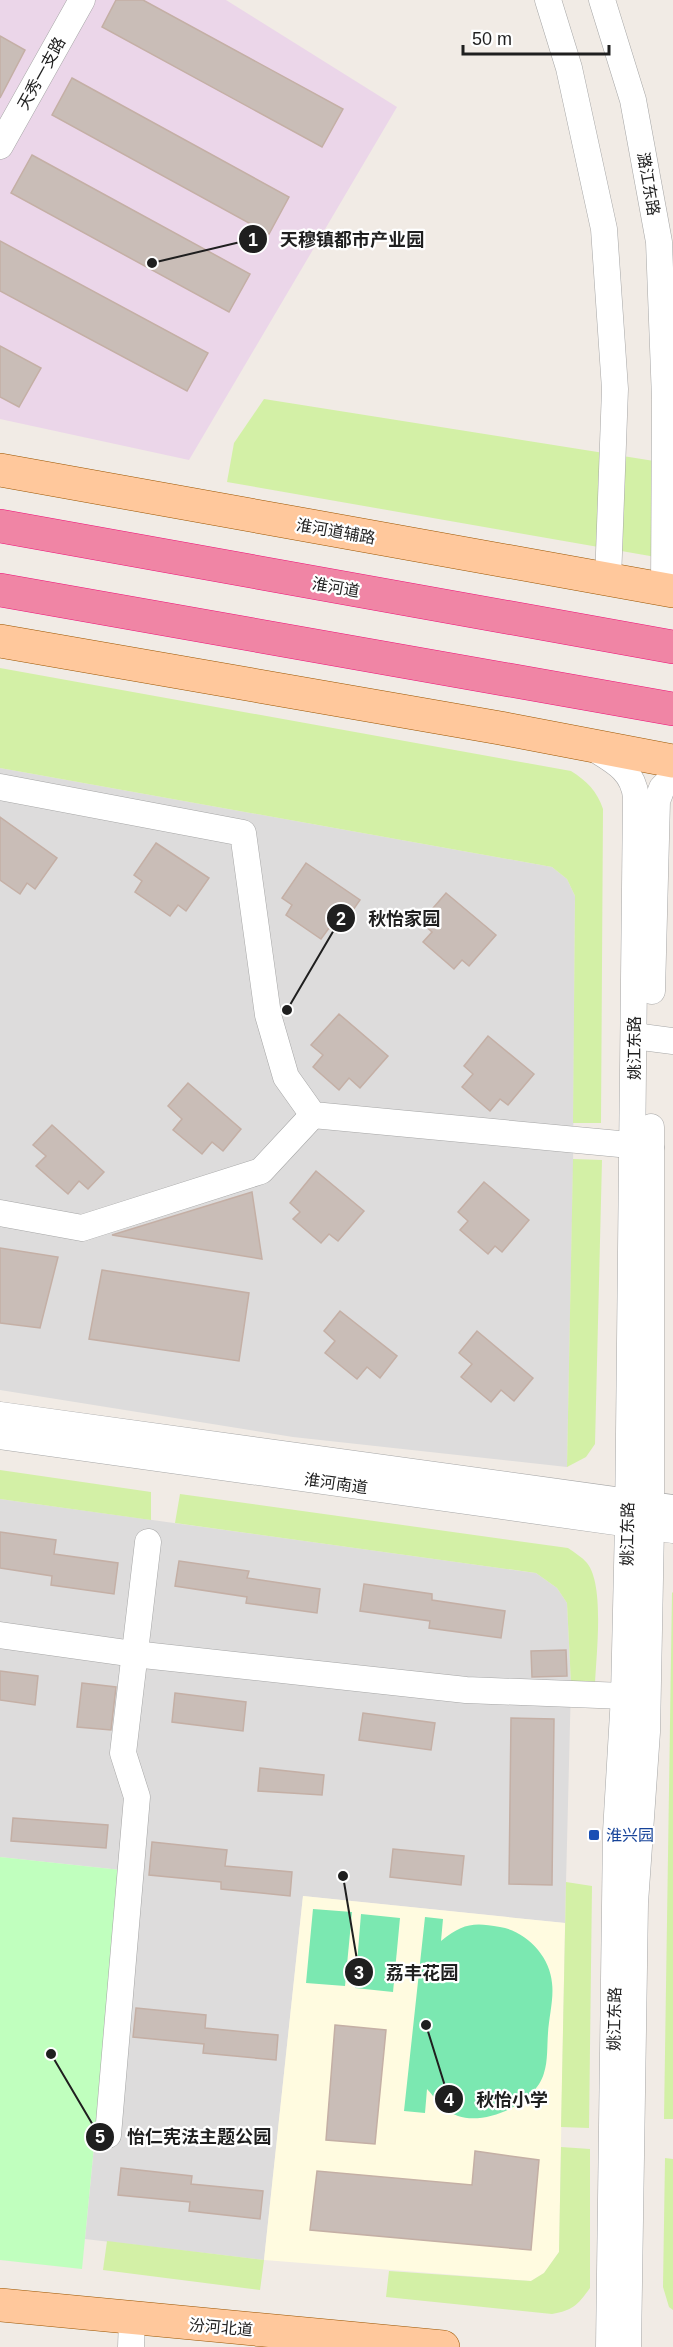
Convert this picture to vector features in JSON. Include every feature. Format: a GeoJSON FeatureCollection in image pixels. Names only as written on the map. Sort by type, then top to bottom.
{"type":"FeatureCollection","features":[{"type":"Feature","properties":{"kind":"highway","name":"淮河道"},"geometry":{"type":"LineString","coordinates":[[0,526],[673,647]]}},
{"type":"Feature","properties":{"kind":"highway"},"geometry":{"type":"LineString","coordinates":[[0,590],[673,710]]}},
{"type":"Feature","properties":{"kind":"main road","name":"淮河道辅路"},"geometry":{"type":"LineString","coordinates":[[0,470],[668,590]]}},
{"type":"Feature","properties":{"kind":"main road"},"geometry":{"type":"LineString","coordinates":[[0,641],[673,761]]}},
{"type":"Feature","properties":{"kind":"main road","name":"汾河北道"},"geometry":{"type":"LineString","coordinates":[[0,2305],[131,2333],[443,2347]]}},
{"type":"Feature","properties":{"kind":"street","name":"天秀一支路"},"geometry":{"type":"LineString","coordinates":[[0,146],[82,0]]}},
{"type":"Feature","properties":{"kind":"street"},"geometry":{"type":"LineString","coordinates":[[548,0],[569,68],[604,229],[615,389],[608,580]]}},
{"type":"Feature","properties":{"kind":"street","name":"潞江东路"},"geometry":{"type":"LineString","coordinates":[[602,0],[633,100],[659,242],[665,399],[668,590]]}},
{"type":"Feature","properties":{"kind":"street","name":"姚江东路"},"geometry":{"type":"LineString","coordinates":[[586,744],[627,772],[635,784],[652,1039]]}},
{"type":"Feature","properties":{"kind":"street","name":"姚江东路"},"geometry":{"type":"LineString","coordinates":[[628,2347],[635,1903],[647,1732],[650,1516],[642,1147],[652,1039],[657,801],[662,788],[673,777]]}},
{"type":"Feature","properties":{"kind":"street"},"geometry":{"type":"LineString","coordinates":[[0,787],[243,833],[268,1015],[286,1077],[313,1115],[642,1147]]}},
{"type":"Feature","properties":{"kind":"street"},"geometry":{"type":"LineString","coordinates":[[0,1213],[82,1228],[93,1225],[261,1171],[313,1115]]}},
{"type":"Feature","properties":{"kind":"street","name":"淮河南道"},"geometry":{"type":"LineString","coordinates":[[0,1415],[650,1516]]}},
{"type":"Feature","properties":{"kind":"street","name":"淮河南道"},"geometry":{"type":"LineString","coordinates":[[0,1436],[650,1516]]}},
{"type":"Feature","properties":{"kind":"street","name":"姚江东路"},"geometry":{"type":"LineString","coordinates":[[609,2347],[616,1832],[624,1696],[650,1516]]}},
{"type":"Feature","properties":{"kind":"street"},"geometry":{"type":"LineString","coordinates":[[108,2135],[137,1797],[123,1753],[148,1542]]}},
{"type":"Feature","properties":{"kind":"street"},"geometry":{"type":"LineString","coordinates":[[0,1635],[134,1654],[466,1690],[624,1696]]}},
{"type":"Feature","properties":{"kind":"shaded area"},"geometry":{"type":"Polygon","coordinates":[[[0,0],[226,0],[397,107],[189,460],[0,419],[0,0]]]}},
{"type":"Feature","properties":{"kind":"shaded area"},"geometry":{"type":"Polygon","coordinates":[[[0,768],[552,867],[567,879],[575,896],[573,1171],[567,1467],[293,1437],[0,1390],[0,768]]]}},
{"type":"Feature","properties":{"kind":"shaded area"},"geometry":{"type":"Polygon","coordinates":[[[0,1499],[536,1573],[557,1588],[567,1603],[571,1684],[565,1923],[303,1896],[264,2260],[85,2239],[121,1870],[0,1857],[0,1499]]]}},
{"type":"Feature","properties":{"kind":"shaded area"},"geometry":{"type":"Polygon","coordinates":[[[303,1896],[565,1923],[559,2252],[544,2273],[531,2281],[264,2260],[303,1896]]]}},
{"type":"Feature","properties":{"kind":"green space"},"geometry":{"type":"Polygon","coordinates":[[[264,399],[673,464],[673,560],[227,482],[234,443],[264,399]]]}},
{"type":"Feature","properties":{"kind":"green space"},"geometry":{"type":"Polygon","coordinates":[[[0,668],[571,771],[582,779],[591,787],[603,809],[601,1123],[573,1123],[575,896],[567,879],[552,867],[0,768],[0,668]]]}},
{"type":"Feature","properties":{"kind":"green space"},"geometry":{"type":"Polygon","coordinates":[[[573,1159],[602,1160],[595,1444],[586,1457],[567,1467],[573,1159]]]}},
{"type":"Feature","properties":{"kind":"green space"},"geometry":{"type":"Polygon","coordinates":[[[0,1470],[151,1492],[151,1520],[0,1499],[0,1470]]]}},
{"type":"Feature","properties":{"kind":"green space"},"geometry":{"type":"Polygon","coordinates":[[[180,1494],[568,1548],[587,1563],[593,1573],[596,1587],[598,1621],[595,1685],[571,1684],[567,1603],[557,1588],[536,1573],[175,1523],[180,1494]]]}},
{"type":"Feature","properties":{"kind":"green space"},"geometry":{"type":"Polygon","coordinates":[[[672,1593],[673,2119],[664,2119],[672,1593]]]}},
{"type":"Feature","properties":{"kind":"green space"},"geometry":{"type":"Polygon","coordinates":[[[0,1857],[121,1870],[82,2269],[0,2260],[0,1857]]]}},
{"type":"Feature","properties":{"kind":"green space"},"geometry":{"type":"Polygon","coordinates":[[[566,1882],[592,1886],[589,2128],[561,2127],[566,1882]]]}},
{"type":"Feature","properties":{"kind":"green space"},"geometry":{"type":"Polygon","coordinates":[[[313,1909],[352,1912],[345,1986],[306,1983],[313,1909]]]}},
{"type":"Feature","properties":{"kind":"green space"},"geometry":{"type":"Polygon","coordinates":[[[361,1914],[400,1918],[393,1992],[355,1988],[361,1914]]]}},
{"type":"Feature","properties":{"kind":"green space"},"geometry":{"type":"Polygon","coordinates":[[[425,1917],[443,1919],[441,1941],[468,1926],[482,1925],[510,1929],[535,1946],[547,1963],[552,1983],[552,1995],[544,2073],[531,2094],[509,2110],[482,2118],[458,2116],[445,2108],[427,2089],[425,2113],[404,2111],[425,1917]]]}},
{"type":"Feature","properties":{"kind":"green space"},"geometry":{"type":"Polygon","coordinates":[[[561,2147],[590,2149],[590,2288],[578,2303],[570,2309],[552,2314],[386,2297],[389,2271],[531,2281],[544,2273],[559,2252],[561,2147]]]}},
{"type":"Feature","properties":{"kind":"green space"},"geometry":{"type":"Polygon","coordinates":[[[665,2158],[673,2159],[673,2310],[669,2307],[663,2287],[665,2158]]]}},
{"type":"Feature","properties":{"kind":"green space"},"geometry":{"type":"Polygon","coordinates":[[[107,2241],[264,2260],[260,2290],[103,2270],[107,2241]]]}},
{"type":"Feature","properties":{"kind":"building"},"geometry":{"type":"Polygon","coordinates":[[[116,0],[143,0],[343,109],[322,147],[102,27],[116,0]]]}},
{"type":"Feature","properties":{"kind":"building"},"geometry":{"type":"Polygon","coordinates":[[[0,36],[25,50],[0,98],[0,36]]]}},
{"type":"Feature","properties":{"kind":"building"},"geometry":{"type":"Polygon","coordinates":[[[72,78],[289,197],[269,234],[52,115],[72,78]]]}},
{"type":"Feature","properties":{"kind":"building"},"geometry":{"type":"Polygon","coordinates":[[[32,155],[250,274],[229,312],[11,193],[32,155]]]}},
{"type":"Feature","properties":{"kind":"building"},"geometry":{"type":"Polygon","coordinates":[[[0,241],[208,353],[187,391],[0,291],[0,241]]]}},
{"type":"Feature","properties":{"kind":"building"},"geometry":{"type":"Polygon","coordinates":[[[0,346],[41,368],[19,407],[0,397],[0,346]]]}},
{"type":"Feature","properties":{"kind":"building"},"geometry":{"type":"Polygon","coordinates":[[[0,817],[57,858],[35,889],[27,883],[20,894],[0,880],[0,817]]]}},
{"type":"Feature","properties":{"kind":"building"},"geometry":{"type":"Polygon","coordinates":[[[156,843],[209,878],[186,911],[178,905],[170,916],[135,892],[142,881],[134,875],[156,843]]]}},
{"type":"Feature","properties":{"kind":"building"},"geometry":{"type":"Polygon","coordinates":[[[306,863],[360,900],[337,933],[329,928],[321,939],[286,915],[292,905],[282,898],[306,863]]]}},
{"type":"Feature","properties":{"kind":"building"},"geometry":{"type":"Polygon","coordinates":[[[446,893],[496,935],[469,966],[462,960],[454,969],[423,942],[432,932],[421,922],[446,893]]]}},
{"type":"Feature","properties":{"kind":"building"},"geometry":{"type":"Polygon","coordinates":[[[339,1014],[388,1056],[360,1088],[349,1078],[339,1090],[313,1067],[323,1055],[311,1045],[339,1014]]]}},
{"type":"Feature","properties":{"kind":"building"},"geometry":{"type":"Polygon","coordinates":[[[488,1036],[534,1074],[508,1105],[500,1099],[490,1111],[462,1087],[473,1074],[464,1066],[488,1036]]]}},
{"type":"Feature","properties":{"kind":"building"},"geometry":{"type":"Polygon","coordinates":[[[188,1083],[241,1129],[223,1151],[212,1142],[202,1154],[173,1130],[182,1119],[168,1106],[188,1083]]]}},
{"type":"Feature","properties":{"kind":"building"},"geometry":{"type":"Polygon","coordinates":[[[52,1125],[104,1172],[88,1189],[79,1181],[68,1194],[36,1166],[46,1156],[33,1145],[52,1125]]]}},
{"type":"Feature","properties":{"kind":"building"},"geometry":{"type":"Polygon","coordinates":[[[316,1171],[364,1211],[338,1241],[329,1234],[321,1243],[293,1219],[300,1212],[290,1203],[316,1171]]]}},
{"type":"Feature","properties":{"kind":"building"},"geometry":{"type":"Polygon","coordinates":[[[484,1182],[529,1220],[502,1252],[495,1246],[488,1254],[460,1230],[468,1221],[458,1212],[484,1182]]]}},
{"type":"Feature","properties":{"kind":"building"},"geometry":{"type":"Polygon","coordinates":[[[252,1192],[262,1259],[112,1235],[252,1192]]]}},
{"type":"Feature","properties":{"kind":"building"},"geometry":{"type":"Polygon","coordinates":[[[0,1248],[58,1257],[40,1328],[0,1323],[0,1248]]]}},
{"type":"Feature","properties":{"kind":"building"},"geometry":{"type":"Polygon","coordinates":[[[102,1270],[249,1293],[239,1361],[89,1339],[102,1270]]]}},
{"type":"Feature","properties":{"kind":"building"},"geometry":{"type":"Polygon","coordinates":[[[340,1311],[397,1356],[380,1378],[367,1367],[357,1379],[325,1353],[335,1341],[324,1331],[340,1311]]]}},
{"type":"Feature","properties":{"kind":"building"},"geometry":{"type":"Polygon","coordinates":[[[477,1331],[533,1378],[514,1401],[501,1390],[491,1402],[461,1377],[472,1364],[459,1353],[477,1331]]]}},
{"type":"Feature","properties":{"kind":"building"},"geometry":{"type":"Polygon","coordinates":[[[0,1532],[56,1540],[54,1554],[118,1563],[114,1594],[51,1585],[52,1576],[0,1568],[0,1532]]]}},
{"type":"Feature","properties":{"kind":"building"},"geometry":{"type":"Polygon","coordinates":[[[179,1561],[249,1571],[247,1578],[320,1589],[317,1613],[246,1603],[247,1597],[175,1586],[179,1561]]]}},
{"type":"Feature","properties":{"kind":"building"},"geometry":{"type":"Polygon","coordinates":[[[364,1584],[432,1594],[432,1600],[505,1611],[501,1638],[429,1628],[430,1621],[360,1611],[364,1584]]]}},
{"type":"Feature","properties":{"kind":"building"},"geometry":{"type":"Polygon","coordinates":[[[566,1650],[567,1676],[532,1677],[531,1651],[566,1650]]]}},
{"type":"Feature","properties":{"kind":"building"},"geometry":{"type":"Polygon","coordinates":[[[0,1671],[38,1676],[35,1705],[0,1700],[0,1671]]]}},
{"type":"Feature","properties":{"kind":"building"},"geometry":{"type":"Polygon","coordinates":[[[82,1683],[116,1687],[111,1730],[77,1727],[82,1683]]]}},
{"type":"Feature","properties":{"kind":"building"},"geometry":{"type":"Polygon","coordinates":[[[175,1693],[246,1702],[243,1731],[172,1722],[175,1693]]]}},
{"type":"Feature","properties":{"kind":"building"},"geometry":{"type":"Polygon","coordinates":[[[363,1713],[435,1723],[431,1750],[359,1740],[363,1713]]]}},
{"type":"Feature","properties":{"kind":"building"},"geometry":{"type":"Polygon","coordinates":[[[511,1718],[554,1719],[552,1885],[509,1884],[511,1718]]]}},
{"type":"Feature","properties":{"kind":"building"},"geometry":{"type":"Polygon","coordinates":[[[260,1768],[324,1775],[322,1795],[258,1791],[260,1768]]]}},
{"type":"Feature","properties":{"kind":"building"},"geometry":{"type":"Polygon","coordinates":[[[13,1818],[108,1825],[106,1848],[11,1841],[13,1818]]]}},
{"type":"Feature","properties":{"kind":"building"},"geometry":{"type":"Polygon","coordinates":[[[152,1842],[227,1850],[225,1866],[292,1872],[290,1896],[221,1889],[221,1882],[149,1875],[152,1842]]]}},
{"type":"Feature","properties":{"kind":"building"},"geometry":{"type":"Polygon","coordinates":[[[393,1849],[464,1856],[461,1885],[390,1877],[393,1849]]]}},
{"type":"Feature","properties":{"kind":"building"},"geometry":{"type":"Polygon","coordinates":[[[136,2008],[206,2015],[205,2028],[278,2035],[276,2060],[203,2053],[204,2044],[133,2037],[136,2008]]]}},
{"type":"Feature","properties":{"kind":"building"},"geometry":{"type":"Polygon","coordinates":[[[335,2025],[386,2030],[375,2144],[326,2140],[335,2025]]]}},
{"type":"Feature","properties":{"kind":"building"},"geometry":{"type":"Polygon","coordinates":[[[475,2151],[539,2160],[531,2250],[310,2230],[317,2171],[472,2185],[475,2151]]]}},
{"type":"Feature","properties":{"kind":"building"},"geometry":{"type":"Polygon","coordinates":[[[121,2168],[192,2176],[191,2184],[263,2191],[260,2219],[189,2211],[190,2202],[118,2195],[121,2168]]]}},
{"type":"Feature","properties":{"kind":"place","name":"天穆镇都市产业园"},"geometry":{"type":"Point","coordinates":[152,263]}},
{"type":"Feature","properties":{"kind":"place","name":"秋怡家园"},"geometry":{"type":"Point","coordinates":[287,1010]}},
{"type":"Feature","properties":{"kind":"place","name":"淮兴园"},"geometry":{"type":"Point","coordinates":[594,1835]}},
{"type":"Feature","properties":{"kind":"place","name":"荔丰花园"},"geometry":{"type":"Point","coordinates":[343,1876]}},
{"type":"Feature","properties":{"kind":"place","name":"秋怡小学"},"geometry":{"type":"Point","coordinates":[426,2025]}},
{"type":"Feature","properties":{"kind":"place","name":"怡仁宪法主题公园"},"geometry":{"type":"Point","coordinates":[51,2054]}}]}
